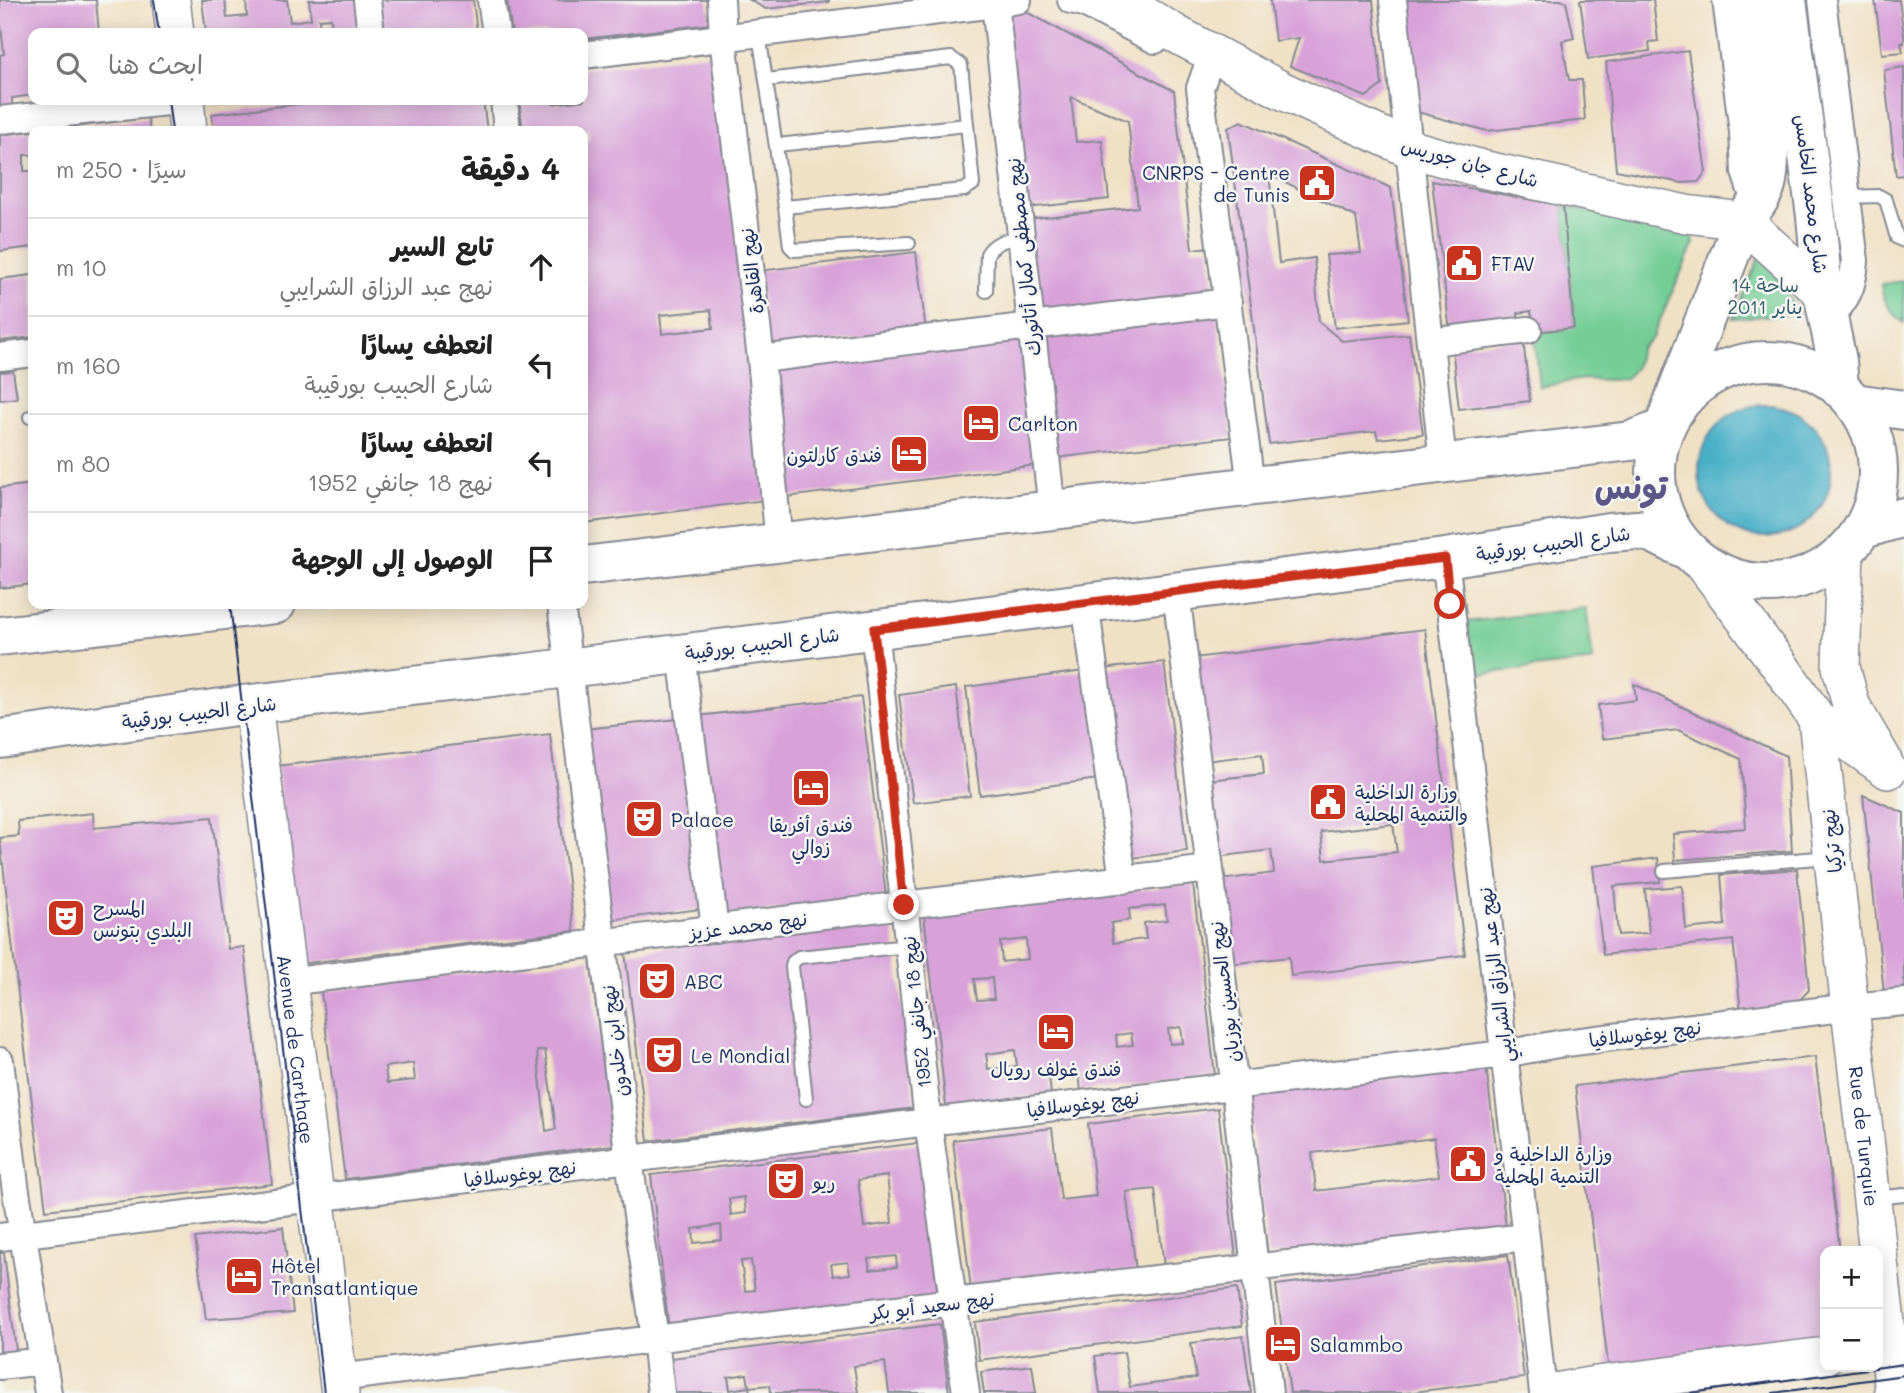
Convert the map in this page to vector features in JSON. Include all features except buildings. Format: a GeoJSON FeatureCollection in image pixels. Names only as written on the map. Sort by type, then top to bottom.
{"type":"FeatureCollection","features":[{"type":"Feature","properties":{"kind":"main road","name":"شارع محمد الخامس"},"geometry":{"type":"LineString","coordinates":[[1664,428],[1749,213],[1766,184],[1769,159],[1766,79],[1756,0]]}},
{"type":"Feature","properties":{"kind":"main road","name":"شارع محمد الخامس"},"geometry":{"type":"LineString","coordinates":[[1787,0],[1826,306],[1847,395]]}},
{"type":"Feature","properties":{"kind":"main road"},"geometry":{"type":"LineString","coordinates":[[1847,395],[1866,421],[1874,442],[1878,464],[1877,487],[1872,509],[1854,540],[1828,565],[1809,575],[1787,581],[1743,581],[1722,574],[1695,556],[1677,539],[1659,502],[1655,479],[1660,440],[1674,410],[1704,380],[1722,370],[1742,364],[1783,362],[1813,372],[1847,395],[1904,410]]}},
{"type":"Feature","properties":{"kind":"main road"},"geometry":{"type":"LineString","coordinates":[[588,565],[1631,441],[1664,428]]}},
{"type":"Feature","properties":{"kind":"main road"},"geometry":{"type":"LineString","coordinates":[[1854,540],[1904,517]]}},
{"type":"Feature","properties":{"kind":"main road","name":"شارع الحبيب بورقيبة"},"geometry":{"type":"LineString","coordinates":[[0,739],[253,704],[570,678],[681,653],[1445,558],[1599,533],[1629,530],[1652,533],[1695,556]]}},
{"type":"Feature","properties":{"kind":"main road"},"geometry":{"type":"LineString","coordinates":[[0,636],[219,609]]}},
{"type":"Feature","properties":{"kind":"street"},"geometry":{"type":"LineString","coordinates":[[171,0],[175,28]]}},
{"type":"Feature","properties":{"kind":"street"},"geometry":{"type":"LineString","coordinates":[[367,0],[370,28]]}},
{"type":"Feature","properties":{"kind":"street"},"geometry":{"type":"LineString","coordinates":[[491,0],[495,28]]}},
{"type":"Feature","properties":{"kind":"street","name":"نهج القاهرة"},"geometry":{"type":"LineString","coordinates":[[721,0],[779,542]]}},
{"type":"Feature","properties":{"kind":"street"},"geometry":{"type":"LineString","coordinates":[[1071,0],[1084,4],[1207,68],[1283,91]]}},
{"type":"Feature","properties":{"kind":"street","name":"شارع جان جوريس"},"geometry":{"type":"LineString","coordinates":[[1119,0],[1283,91],[1408,148],[1482,169],[1686,214],[1749,213]]}},
{"type":"Feature","properties":{"kind":"street"},"geometry":{"type":"LineString","coordinates":[[1393,0],[1443,463]]}},
{"type":"Feature","properties":{"kind":"street"},"geometry":{"type":"LineString","coordinates":[[1726,0],[1743,132],[1749,213],[1826,306],[1842,305],[1849,293],[1854,275],[1854,245],[1822,0]]}},
{"type":"Feature","properties":{"kind":"street"},"geometry":{"type":"LineString","coordinates":[[588,54],[992,3]]}},
{"type":"Feature","properties":{"kind":"street","name":"نهج مصطفى كمال أتاتورك"},"geometry":{"type":"LineString","coordinates":[[992,3],[1052,510]]}},
{"type":"Feature","properties":{"kind":"street"},"geometry":{"type":"LineString","coordinates":[[1207,68],[1200,88],[1251,486]]}},
{"type":"Feature","properties":{"kind":"street"},"geometry":{"type":"LineString","coordinates":[[0,120],[139,105]]}},
{"type":"Feature","properties":{"kind":"street"},"geometry":{"type":"LineString","coordinates":[[185,105],[188,126]]}},
{"type":"Feature","properties":{"kind":"street"},"geometry":{"type":"LineString","coordinates":[[505,105],[507,126]]}},
{"type":"Feature","properties":{"kind":"street"},"geometry":{"type":"LineString","coordinates":[[761,359],[1228,302]]}},
{"type":"Feature","properties":{"kind":"street"},"geometry":{"type":"LineString","coordinates":[[1430,342],[1528,330]]}},
{"type":"Feature","properties":{"kind":"street"},"geometry":{"type":"LineString","coordinates":[[0,357],[28,354]]}},
{"type":"Feature","properties":{"kind":"street"},"geometry":{"type":"LineString","coordinates":[[1854,540],[1841,667],[1851,705],[1896,774]]}},
{"type":"Feature","properties":{"kind":"street"},"geometry":{"type":"LineString","coordinates":[[1695,556],[1780,666],[1817,719],[1896,774]]}},
{"type":"Feature","properties":{"kind":"street","name":"نهج عبد الرزاق الشرايبي"},"geometry":{"type":"LineString","coordinates":[[1445,558],[1543,1393]]}},
{"type":"Feature","properties":{"kind":"street","name":"نهج الحسين بوزيان"},"geometry":{"type":"LineString","coordinates":[[1175,592],[1210,869],[1269,1393]]}},
{"type":"Feature","properties":{"kind":"street"},"geometry":{"type":"LineString","coordinates":[[1085,602],[1123,880]]}},
{"type":"Feature","properties":{"kind":"street","name":"نهج ابن خلدون"},"geometry":{"type":"LineString","coordinates":[[562,609],[629,1160],[661,1393]]}},
{"type":"Feature","properties":{"kind":"street","name":"نهج 18 جانفي 1952"},"geometry":{"type":"LineString","coordinates":[[874,629],[928,1122],[965,1393]]}},
{"type":"Feature","properties":{"kind":"street"},"geometry":{"type":"LineString","coordinates":[[681,653],[715,929]]}},
{"type":"Feature","properties":{"kind":"street","name":"Avenue de Carthage"},"geometry":{"type":"LineString","coordinates":[[253,704],[339,1386]]}},
{"type":"Feature","properties":{"kind":"street","name":"نهج تركيا"},"geometry":{"type":"LineString","coordinates":[[1817,719],[1845,962]]}},
{"type":"Feature","properties":{"kind":"street","name":"نهج محمد عزيز"},"geometry":{"type":"LineString","coordinates":[[287,982],[1210,869]]}},
{"type":"Feature","properties":{"kind":"street","name":"Rue de Turquie"},"geometry":{"type":"LineString","coordinates":[[1845,962],[1850,1007],[1888,1196],[1890,1348],[1894,1393]]}},
{"type":"Feature","properties":{"kind":"street","name":"نهج يوغوسلافيا"},"geometry":{"type":"LineString","coordinates":[[11,1236],[928,1122],[1504,1054],[1558,1044],[1850,1007],[1904,1003]]}},
{"type":"Feature","properties":{"kind":"street"},"geometry":{"type":"LineString","coordinates":[[0,1061],[11,1236],[43,1361],[48,1393]]}},
{"type":"Feature","properties":{"kind":"street","name":"نهج سعيد أبو بكر"},"geometry":{"type":"LineString","coordinates":[[339,1386],[655,1338],[1526,1237]]}},
{"type":"Feature","properties":{"kind":"street"},"geometry":{"type":"LineString","coordinates":[[1549,1393],[1820,1357]]}},
{"type":"Feature","properties":{"kind":"street"},"geometry":{"type":"LineString","coordinates":[[0,1366],[43,1361]]}},
{"type":"Feature","properties":{"kind":"lane"},"geometry":{"type":"LineString","coordinates":[[759,34],[790,246],[794,250],[909,243]]}},
{"type":"Feature","properties":{"kind":"lane"},"geometry":{"type":"LineString","coordinates":[[767,80],[951,58],[961,65],[974,184],[964,190],[785,207]]}},
{"type":"Feature","properties":{"kind":"lane"},"geometry":{"type":"LineString","coordinates":[[777,145],[967,125]]}},
{"type":"Feature","properties":{"kind":"lane"},"geometry":{"type":"LineString","coordinates":[[1847,197],[1879,196],[1886,200],[1898,237],[1904,241]]}},
{"type":"Feature","properties":{"kind":"lane"},"geometry":{"type":"LineString","coordinates":[[986,291],[989,250],[997,243],[1021,236]]}},
{"type":"Feature","properties":{"kind":"lane"},"geometry":{"type":"LineString","coordinates":[[1664,871],[1833,856]]}},
{"type":"Feature","properties":{"kind":"lane"},"geometry":{"type":"LineString","coordinates":[[806,1099],[793,962],[799,957],[909,946]]}},
{"type":"Feature","properties":{"kind":"green space"},"geometry":{"type":"Polygon","coordinates":[[[1563,206],[1691,231],[1694,243],[1652,338],[1640,348],[1635,368],[1626,378],[1582,379],[1540,387],[1534,332],[1574,327],[1563,206]]]}},
{"type":"Feature","properties":{"kind":"green space","name":"ساحة 14 يناير 2011"},"geometry":{"type":"Polygon","coordinates":[[[1761,253],[1782,284],[1798,314],[1733,318],[1761,253]]]}},
{"type":"Feature","properties":{"kind":"green space"},"geometry":{"type":"Polygon","coordinates":[[[1904,281],[1904,323],[1888,306],[1881,284],[1904,281]]]}},
{"type":"Feature","properties":{"kind":"green space"},"geometry":{"type":"Polygon","coordinates":[[[1586,608],[1593,661],[1472,675],[1466,622],[1586,608]]]}},
{"type":"Feature","properties":{"kind":"water"},"geometry":{"type":"Polygon","coordinates":[[[1765,405],[1790,410],[1811,425],[1826,446],[1831,471],[1826,496],[1811,517],[1790,532],[1765,537],[1740,532],[1719,517],[1704,496],[1699,471],[1704,446],[1719,425],[1740,410],[1765,405]]]}},
{"type":"Feature","properties":{"kind":"tram line"},"geometry":{"type":"LineString","coordinates":[[154,0],[158,28]]}},
{"type":"Feature","properties":{"kind":"tram line"},"geometry":{"type":"LineString","coordinates":[[169,105],[171,126]]}},
{"type":"Feature","properties":{"kind":"tram line"},"geometry":{"type":"LineString","coordinates":[[231,609],[324,1393]]}},
{"type":"Feature","properties":{"kind":"tram line"},"geometry":{"type":"LineString","coordinates":[[1691,1393],[1904,1364]]}},
{"type":"Feature","properties":{"kind":"tram line"},"geometry":{"type":"LineString","coordinates":[[1773,1393],[1904,1375]]}},
{"type":"Feature","properties":{"kind":"place","name":"CNRPS - Centre de Tunis"},"geometry":{"type":"Point","coordinates":[1317,183]}},
{"type":"Feature","properties":{"kind":"place","name":"FTAV"},"geometry":{"type":"Point","coordinates":[1464,263]}},
{"type":"Feature","properties":{"kind":"place","name":"Carlton"},"geometry":{"type":"Point","coordinates":[981,423]}},
{"type":"Feature","properties":{"kind":"place","name":"فندق كارلتون"},"geometry":{"type":"Point","coordinates":[909,454]}},
{"type":"Feature","properties":{"kind":"place","name":"فندق أفريقا زوالي"},"geometry":{"type":"Point","coordinates":[811,788]}},
{"type":"Feature","properties":{"kind":"place","name":"وزارة الداخلية والتنمية المحلية"},"geometry":{"type":"Point","coordinates":[1328,802]}},
{"type":"Feature","properties":{"kind":"place","name":"Palace"},"geometry":{"type":"Point","coordinates":[644,819]}},
{"type":"Feature","properties":{"kind":"place","name":"المسرح البلدي بتونس"},"geometry":{"type":"Point","coordinates":[66,918]}},
{"type":"Feature","properties":{"kind":"place","name":"ABC"},"geometry":{"type":"Point","coordinates":[657,981]}},
{"type":"Feature","properties":{"kind":"place","name":"فندق غولف رويال"},"geometry":{"type":"Point","coordinates":[1056,1032]}},
{"type":"Feature","properties":{"kind":"place","name":"Le Mondial"},"geometry":{"type":"Point","coordinates":[664,1055]}},
{"type":"Feature","properties":{"kind":"place","name":"وزارة الداخلية و التنمية المحلية"},"geometry":{"type":"Point","coordinates":[1468,1164]}},
{"type":"Feature","properties":{"kind":"place","name":"ريو"},"geometry":{"type":"Point","coordinates":[786,1181]}},
{"type":"Feature","properties":{"kind":"place","name":"Hôtel Transatlantique"},"geometry":{"type":"Point","coordinates":[244,1276]}},
{"type":"Feature","properties":{"kind":"place","name":"Salammbo"},"geometry":{"type":"Point","coordinates":[1283,1344]}},
{"type":"Feature","properties":{"kind":"district","name":"تونس"},"geometry":{"type":"Point","coordinates":[1631,485]}},
{"type":"Feature","properties":{"kind":"route"},"geometry":{"type":"LineString","coordinates":[[904,905],[874,629],[1445,558],[1450,604]]}}]}
